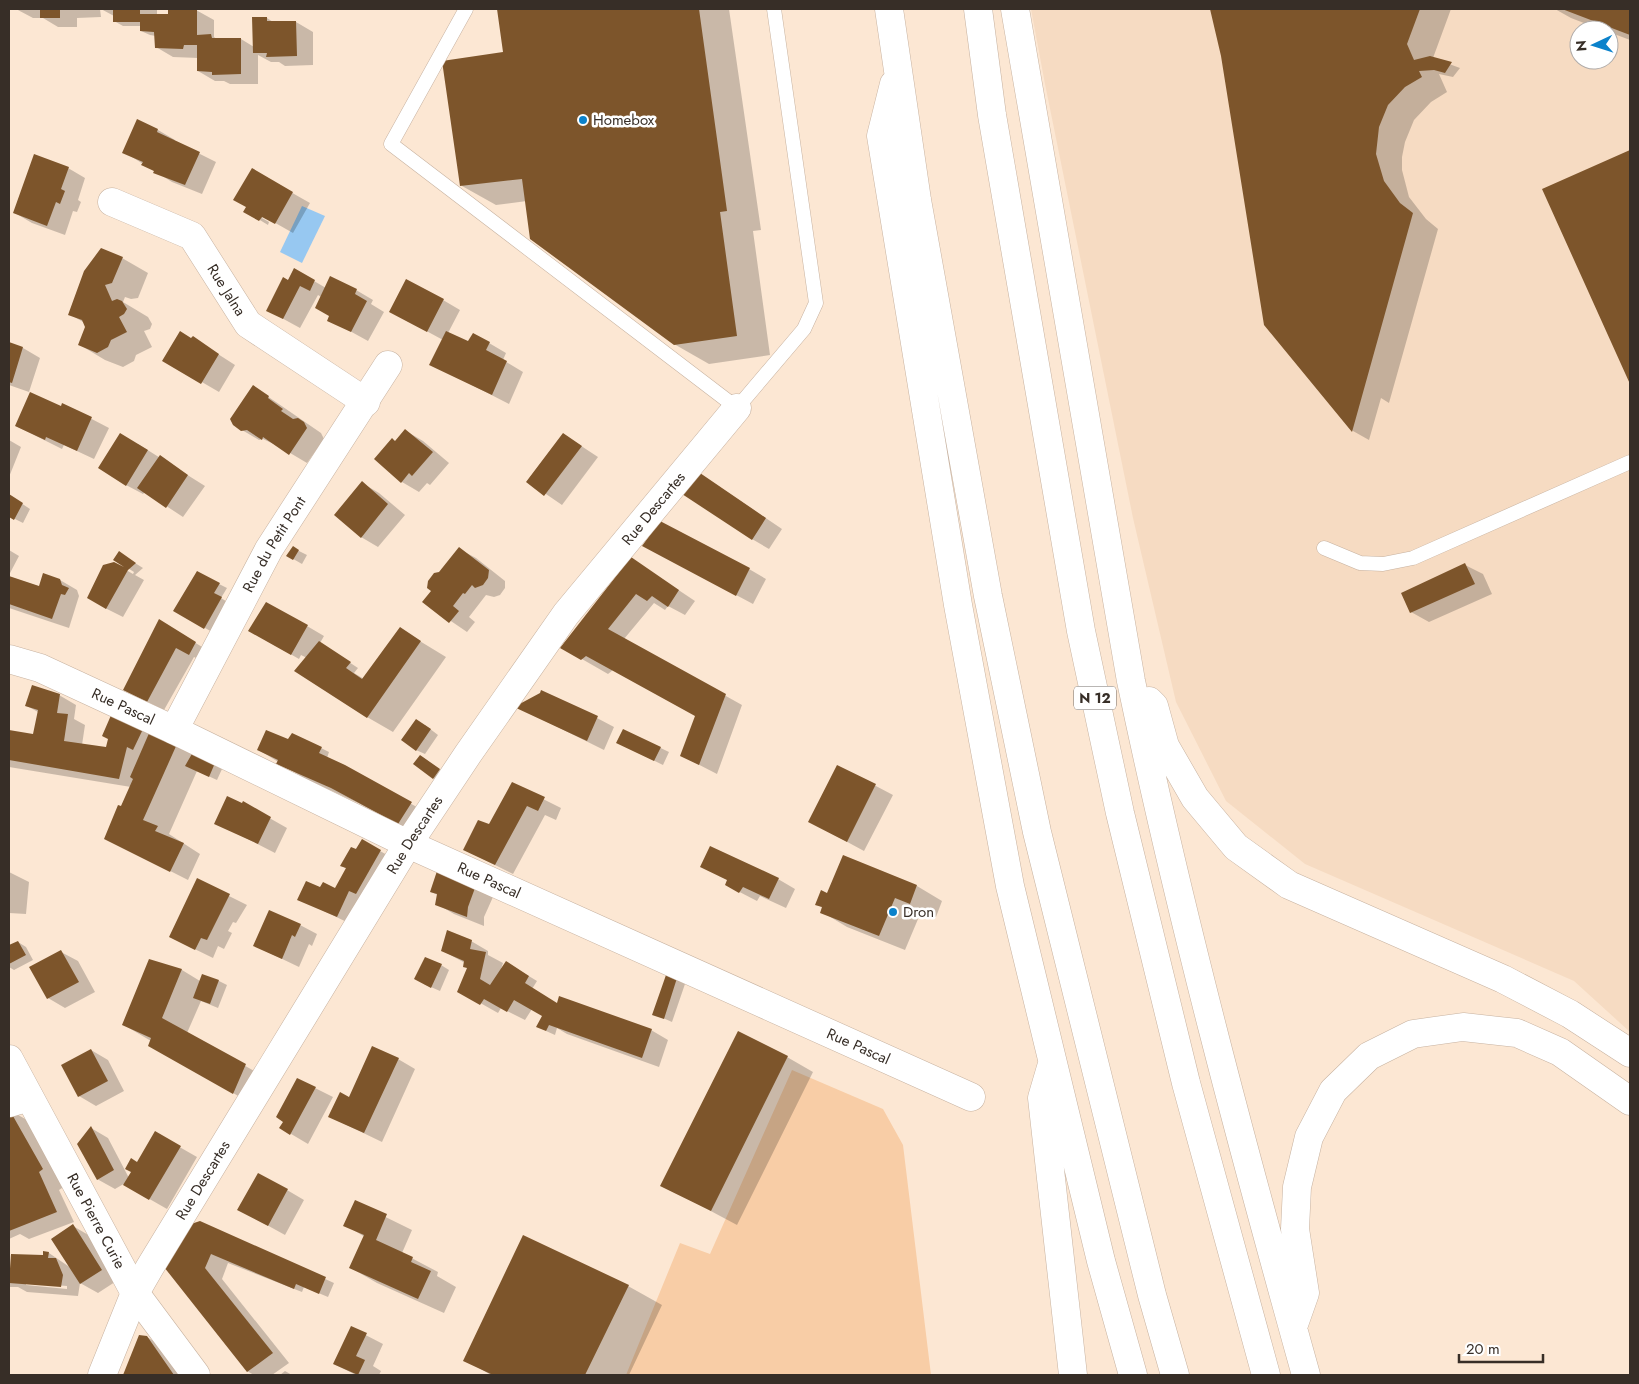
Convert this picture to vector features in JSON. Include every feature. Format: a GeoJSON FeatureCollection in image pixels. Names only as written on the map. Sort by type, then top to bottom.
{"type":"FeatureCollection","features":[{"type":"Feature","properties":{"kind":"main road"},"geometry":{"type":"LineString","coordinates":[[889,9],[917,200],[988,596],[1037,832],[1126,1192],[1174,1375]]}},
{"type":"Feature","properties":{"kind":"main road","name":"N 12"},"geometry":{"type":"LineString","coordinates":[[978,9],[992,115],[1083,640],[1120,812],[1186,1083],[1266,1375]]}},
{"type":"Feature","properties":{"kind":"main road"},"geometry":{"type":"LineString","coordinates":[[1014,9],[1131,681],[1219,1055],[1306,1375]]}},
{"type":"Feature","properties":{"kind":"main road"},"geometry":{"type":"LineString","coordinates":[[897,70],[881,136],[958,605],[1010,886],[1101,1261],[1133,1375]]}},
{"type":"Feature","properties":{"kind":"main road","name":"Rue Jalna"},"geometry":{"type":"LineString","coordinates":[[112,202],[192,236],[248,324],[366,402]]}},
{"type":"Feature","properties":{"kind":"main road","name":"Rue du Petit Pont"},"geometry":{"type":"LineString","coordinates":[[174,730],[269,549],[366,402],[388,365]]}},
{"type":"Feature","properties":{"kind":"main road","name":"Rue Descartes"},"geometry":{"type":"LineString","coordinates":[[102,1375],[135,1293],[408,844],[566,614],[737,408]]}},
{"type":"Feature","properties":{"kind":"main road","name":"Rue Pascal"},"geometry":{"type":"LineString","coordinates":[[9,660],[40,668],[174,730],[408,844],[971,1097]]}},
{"type":"Feature","properties":{"kind":"main road"},"geometry":{"type":"LineString","coordinates":[[1131,681],[1154,706],[1165,746],[1195,798],[1236,847],[1289,885],[1503,979],[1570,1014],[1630,1053]]}},
{"type":"Feature","properties":{"kind":"main road"},"geometry":{"type":"LineString","coordinates":[[1293,1327],[1305,1293],[1295,1229],[1297,1187],[1309,1136],[1333,1091],[1369,1056],[1413,1034],[1464,1027],[1517,1033],[1560,1052],[1630,1101]]}},
{"type":"Feature","properties":{"kind":"main road","name":"Rue Pierre Curie"},"geometry":{"type":"LineString","coordinates":[[9,1059],[19,1100],[135,1293],[196,1375]]}},
{"type":"Feature","properties":{"kind":"main road"},"geometry":{"type":"LineString","coordinates":[[1053,1063],[1042,1098],[1073,1375]]}},
{"type":"Feature","properties":{"kind":"lane"},"geometry":{"type":"LineString","coordinates":[[466,9],[391,144],[737,408],[804,329],[816,303],[774,9]]}},
{"type":"Feature","properties":{"kind":"lane"},"geometry":{"type":"LineString","coordinates":[[1324,548],[1360,563],[1383,564],[1413,558],[1630,462]]}},
{"type":"Feature","properties":{"kind":"shaded area"},"geometry":{"type":"Polygon","coordinates":[[[1031,9],[1630,9],[1630,1032],[1574,981],[1305,864],[1226,801],[1176,702],[1133,518],[1031,9]]]}},
{"type":"Feature","properties":{"kind":"shaded area"},"geometry":{"type":"Polygon","coordinates":[[[792,1070],[883,1109],[903,1145],[931,1375],[626,1375],[680,1243],[710,1254],[792,1070]]]}},
{"type":"Feature","properties":{"kind":"water"},"geometry":{"type":"Polygon","coordinates":[[[302,206],[325,216],[302,263],[280,252],[302,206]]]}},
{"type":"Feature","properties":{"kind":"building"},"geometry":{"type":"Polygon","coordinates":[[[40,9],[60,9],[60,18],[40,18],[40,9]]]}},
{"type":"Feature","properties":{"kind":"building"},"geometry":{"type":"Polygon","coordinates":[[[113,9],[140,9],[140,14],[168,14],[168,9],[197,9],[197,35],[211,34],[212,38],[241,38],[241,74],[212,75],[212,72],[197,71],[197,45],[184,45],[183,49],[155,48],[154,32],[140,31],[140,22],[113,22],[113,9]]]}},
{"type":"Feature","properties":{"kind":"building","name":"Homebox"},"geometry":{"type":"Polygon","coordinates":[[[497,9],[699,9],[727,211],[720,212],[737,336],[674,345],[530,239],[522,179],[460,186],[442,61],[503,52],[497,9]]]}},
{"type":"Feature","properties":{"kind":"building"},"geometry":{"type":"Polygon","coordinates":[[[1210,9],[1420,9],[1407,44],[1414,60],[1430,56],[1452,62],[1445,73],[1434,70],[1419,71],[1422,77],[1405,87],[1388,105],[1379,127],[1376,154],[1384,181],[1400,203],[1413,213],[1352,432],[1264,325],[1221,56],[1210,9]]]}},
{"type":"Feature","properties":{"kind":"building"},"geometry":{"type":"Polygon","coordinates":[[[1562,9],[1630,9],[1630,35],[1619,31],[1619,20],[1591,20],[1562,9]]]}},
{"type":"Feature","properties":{"kind":"building"},"geometry":{"type":"Polygon","coordinates":[[[252,17],[267,17],[267,21],[296,21],[297,56],[266,57],[267,53],[253,53],[252,17]]]}},
{"type":"Feature","properties":{"kind":"building"},"geometry":{"type":"Polygon","coordinates":[[[137,119],[158,129],[157,132],[200,152],[185,185],[153,173],[154,171],[141,165],[143,162],[122,153],[137,119]]]}},
{"type":"Feature","properties":{"kind":"building"},"geometry":{"type":"Polygon","coordinates":[[[1630,150],[1630,384],[1542,189],[1630,150]]]}},
{"type":"Feature","properties":{"kind":"building"},"geometry":{"type":"Polygon","coordinates":[[[34,154],[69,167],[61,189],[65,191],[60,204],[56,202],[47,226],[13,213],[34,154]]]}},
{"type":"Feature","properties":{"kind":"building"},"geometry":{"type":"Polygon","coordinates":[[[252,168],[293,192],[275,224],[262,217],[259,221],[243,212],[246,207],[233,200],[252,168]]]}},
{"type":"Feature","properties":{"kind":"building"},"geometry":{"type":"Polygon","coordinates":[[[101,248],[123,257],[112,283],[105,285],[112,301],[117,299],[122,301],[127,309],[119,317],[127,332],[111,340],[108,347],[97,353],[78,345],[85,327],[82,320],[68,315],[84,271],[101,248]]]}},
{"type":"Feature","properties":{"kind":"building"},"geometry":{"type":"Polygon","coordinates":[[[294,268],[315,280],[310,291],[300,286],[283,319],[266,311],[283,277],[288,280],[294,268]]]}},
{"type":"Feature","properties":{"kind":"building"},"geometry":{"type":"Polygon","coordinates":[[[330,276],[357,289],[355,294],[367,301],[351,332],[327,321],[329,316],[315,308],[330,276]]]}},
{"type":"Feature","properties":{"kind":"building"},"geometry":{"type":"Polygon","coordinates":[[[406,279],[444,299],[427,332],[389,312],[406,279]]]}},
{"type":"Feature","properties":{"kind":"building"},"geometry":{"type":"Polygon","coordinates":[[[180,331],[191,338],[193,336],[219,354],[201,384],[162,361],[180,331]]]}},
{"type":"Feature","properties":{"kind":"building"},"geometry":{"type":"Polygon","coordinates":[[[446,331],[468,341],[473,333],[490,342],[486,350],[507,361],[492,395],[429,365],[446,331]]]}},
{"type":"Feature","properties":{"kind":"building"},"geometry":{"type":"Polygon","coordinates":[[[9,342],[23,347],[12,383],[9,382],[9,342]]]}},
{"type":"Feature","properties":{"kind":"building"},"geometry":{"type":"Polygon","coordinates":[[[253,385],[283,409],[281,411],[293,419],[298,418],[304,422],[307,428],[289,455],[263,437],[262,440],[247,430],[241,431],[233,425],[230,419],[253,385]]]}},
{"type":"Feature","properties":{"kind":"building"},"geometry":{"type":"Polygon","coordinates":[[[30,392],[61,406],[62,403],[92,417],[77,451],[46,437],[45,440],[15,426],[30,392]]]}},
{"type":"Feature","properties":{"kind":"building"},"geometry":{"type":"Polygon","coordinates":[[[405,429],[433,452],[412,476],[409,473],[401,483],[374,459],[392,438],[395,441],[405,429]]]}},
{"type":"Feature","properties":{"kind":"building"},"geometry":{"type":"Polygon","coordinates":[[[120,433],[148,450],[126,486],[98,468],[120,433]]]}},
{"type":"Feature","properties":{"kind":"building"},"geometry":{"type":"Polygon","coordinates":[[[563,433],[582,446],[544,496],[526,482],[563,433]]]}},
{"type":"Feature","properties":{"kind":"building"},"geometry":{"type":"Polygon","coordinates":[[[160,455],[188,475],[166,508],[137,488],[160,455]]]}},
{"type":"Feature","properties":{"kind":"building"},"geometry":{"type":"Polygon","coordinates":[[[700,473],[766,518],[752,540],[682,494],[700,473]]]}},
{"type":"Feature","properties":{"kind":"building"},"geometry":{"type":"Polygon","coordinates":[[[362,481],[388,504],[361,538],[334,515],[362,481]]]}},
{"type":"Feature","properties":{"kind":"building"},"geometry":{"type":"Polygon","coordinates":[[[9,494],[23,503],[14,520],[9,517],[9,494]]]}},
{"type":"Feature","properties":{"kind":"building"},"geometry":{"type":"Polygon","coordinates":[[[660,521],[750,568],[736,596],[642,546],[660,521]]]}},
{"type":"Feature","properties":{"kind":"building"},"geometry":{"type":"Polygon","coordinates":[[[293,546],[299,550],[293,560],[286,556],[293,546]]]}},
{"type":"Feature","properties":{"kind":"building"},"geometry":{"type":"Polygon","coordinates":[[[459,547],[489,570],[488,578],[483,585],[475,588],[472,585],[465,594],[463,593],[453,606],[459,611],[449,623],[422,602],[431,591],[427,588],[428,581],[434,573],[439,572],[459,547]]]}},
{"type":"Feature","properties":{"kind":"building"},"geometry":{"type":"Polygon","coordinates":[[[119,551],[136,563],[128,570],[106,609],[87,598],[103,565],[114,562],[124,567],[113,560],[119,551]]]}},
{"type":"Feature","properties":{"kind":"building"},"geometry":{"type":"Polygon","coordinates":[[[631,557],[679,590],[668,607],[652,596],[647,601],[636,594],[608,629],[726,694],[699,765],[680,756],[695,716],[586,656],[581,660],[560,648],[631,557]]]}},
{"type":"Feature","properties":{"kind":"building"},"geometry":{"type":"Polygon","coordinates":[[[1465,563],[1475,584],[1410,613],[1401,593],[1465,563]]]}},
{"type":"Feature","properties":{"kind":"building"},"geometry":{"type":"Polygon","coordinates":[[[197,571],[220,583],[214,593],[222,597],[204,629],[173,611],[197,571]]]}},
{"type":"Feature","properties":{"kind":"building"},"geometry":{"type":"Polygon","coordinates":[[[43,573],[60,579],[62,585],[69,588],[65,595],[61,594],[52,619],[9,604],[9,576],[39,586],[43,573]]]}},
{"type":"Feature","properties":{"kind":"building"},"geometry":{"type":"Polygon","coordinates":[[[266,602],[308,625],[291,655],[248,631],[266,602]]]}},
{"type":"Feature","properties":{"kind":"building"},"geometry":{"type":"Polygon","coordinates":[[[159,619],[196,642],[189,655],[176,648],[147,702],[123,690],[159,619]]]}},
{"type":"Feature","properties":{"kind":"building"},"geometry":{"type":"Polygon","coordinates":[[[400,627],[421,641],[367,718],[294,671],[319,641],[351,662],[346,668],[362,679],[400,627]]]}},
{"type":"Feature","properties":{"kind":"building"},"geometry":{"type":"Polygon","coordinates":[[[32,685],[60,694],[57,713],[68,714],[64,741],[106,747],[108,739],[102,736],[112,713],[144,727],[133,750],[127,747],[119,779],[9,760],[9,730],[33,734],[38,710],[25,706],[32,685]]]}},
{"type":"Feature","properties":{"kind":"building"},"geometry":{"type":"Polygon","coordinates":[[[541,690],[598,716],[587,741],[514,707],[540,693],[541,690]]]}},
{"type":"Feature","properties":{"kind":"building"},"geometry":{"type":"Polygon","coordinates":[[[416,719],[431,729],[416,751],[401,740],[416,719]]]}},
{"type":"Feature","properties":{"kind":"building"},"geometry":{"type":"Polygon","coordinates":[[[623,729],[661,747],[654,761],[616,743],[623,729]]]}},
{"type":"Feature","properties":{"kind":"building"},"geometry":{"type":"Polygon","coordinates":[[[266,730],[288,739],[292,733],[322,747],[319,753],[345,765],[412,802],[398,824],[331,788],[276,764],[278,760],[257,750],[266,730]]]}},
{"type":"Feature","properties":{"kind":"building"},"geometry":{"type":"Polygon","coordinates":[[[150,731],[177,744],[143,820],[158,826],[155,831],[184,843],[170,872],[104,839],[118,805],[121,806],[133,779],[130,777],[150,731]]]}},
{"type":"Feature","properties":{"kind":"building"},"geometry":{"type":"Polygon","coordinates":[[[193,752],[215,763],[209,777],[185,766],[193,752]]]}},
{"type":"Feature","properties":{"kind":"building"},"geometry":{"type":"Polygon","coordinates":[[[420,755],[440,769],[433,779],[413,764],[420,755]]]}},
{"type":"Feature","properties":{"kind":"building"},"geometry":{"type":"Polygon","coordinates":[[[837,765],[876,784],[847,842],[808,822],[837,765]]]}},
{"type":"Feature","properties":{"kind":"building"},"geometry":{"type":"Polygon","coordinates":[[[512,782],[545,797],[538,811],[527,806],[495,865],[463,850],[478,820],[489,824],[512,782]]]}},
{"type":"Feature","properties":{"kind":"building"},"geometry":{"type":"Polygon","coordinates":[[[227,796],[242,803],[243,801],[271,817],[258,844],[214,824],[227,796]]]}},
{"type":"Feature","properties":{"kind":"building"},"geometry":{"type":"Polygon","coordinates":[[[362,839],[381,850],[356,894],[349,891],[337,917],[297,900],[306,881],[320,887],[323,882],[335,888],[346,868],[340,866],[351,847],[356,849],[362,839]]]}},
{"type":"Feature","properties":{"kind":"building"},"geometry":{"type":"Polygon","coordinates":[[[710,846],[779,878],[769,899],[743,887],[739,893],[725,885],[727,880],[700,867],[710,846]]]}},
{"type":"Feature","properties":{"kind":"building"},"geometry":{"type":"Polygon","coordinates":[[[843,855],[917,885],[910,904],[895,898],[879,936],[820,913],[822,907],[815,905],[821,890],[827,893],[843,855]]]}},
{"type":"Feature","properties":{"kind":"building"},"geometry":{"type":"Polygon","coordinates":[[[437,871],[475,888],[468,907],[467,917],[435,905],[437,894],[430,892],[437,871]]]}},
{"type":"Feature","properties":{"kind":"building"},"geometry":{"type":"Polygon","coordinates":[[[197,878],[230,894],[207,940],[201,938],[195,950],[169,937],[197,878]]]}},
{"type":"Feature","properties":{"kind":"building"},"geometry":{"type":"Polygon","coordinates":[[[269,910],[301,924],[295,937],[292,935],[282,959],[253,946],[269,910]]]}},
{"type":"Feature","properties":{"kind":"building"},"geometry":{"type":"Polygon","coordinates":[[[447,930],[472,940],[470,949],[486,952],[480,979],[490,985],[506,961],[529,976],[525,983],[557,1003],[559,996],[652,1029],[642,1058],[549,1025],[546,1031],[536,1027],[542,1016],[514,1000],[507,1012],[484,999],[480,1005],[457,992],[467,968],[463,967],[464,961],[441,951],[447,930]]]}},
{"type":"Feature","properties":{"kind":"building"},"geometry":{"type":"Polygon","coordinates":[[[18,941],[26,955],[9,964],[9,945],[18,941]]]}},
{"type":"Feature","properties":{"kind":"building"},"geometry":{"type":"Polygon","coordinates":[[[61,950],[79,982],[47,999],[29,967],[61,950]]]}},
{"type":"Feature","properties":{"kind":"building"},"geometry":{"type":"Polygon","coordinates":[[[425,957],[442,964],[431,988],[414,979],[425,957]]]}},
{"type":"Feature","properties":{"kind":"building"},"geometry":{"type":"Polygon","coordinates":[[[149,959],[182,969],[162,1018],[246,1064],[233,1094],[148,1046],[151,1038],[122,1025],[149,959]]]}},
{"type":"Feature","properties":{"kind":"building"},"geometry":{"type":"Polygon","coordinates":[[[202,974],[219,980],[210,1004],[193,998],[202,974]]]}},
{"type":"Feature","properties":{"kind":"building"},"geometry":{"type":"Polygon","coordinates":[[[666,975],[677,978],[664,1019],[652,1015],[666,975]]]}},
{"type":"Feature","properties":{"kind":"building"},"geometry":{"type":"Polygon","coordinates":[[[738,1031],[788,1056],[711,1211],[660,1186],[738,1031]]]}},
{"type":"Feature","properties":{"kind":"building"},"geometry":{"type":"Polygon","coordinates":[[[372,1046],[399,1058],[364,1133],[328,1117],[340,1092],[349,1097],[372,1046]]]}},
{"type":"Feature","properties":{"kind":"building"},"geometry":{"type":"Polygon","coordinates":[[[91,1049],[108,1081],[78,1097],[61,1065],[91,1049]]]}},
{"type":"Feature","properties":{"kind":"building"},"geometry":{"type":"Polygon","coordinates":[[[297,1078],[316,1087],[290,1135],[279,1128],[283,1122],[276,1117],[297,1078]]]}},
{"type":"Feature","properties":{"kind":"building"},"geometry":{"type":"Polygon","coordinates":[[[9,1109],[43,1169],[39,1172],[57,1212],[9,1231],[9,1109]]]}},
{"type":"Feature","properties":{"kind":"building"},"geometry":{"type":"Polygon","coordinates":[[[91,1126],[114,1170],[97,1180],[77,1144],[91,1126]]]}},
{"type":"Feature","properties":{"kind":"building"},"geometry":{"type":"Polygon","coordinates":[[[155,1131],[181,1146],[149,1200],[123,1185],[131,1172],[125,1169],[131,1158],[137,1162],[155,1131]]]}},
{"type":"Feature","properties":{"kind":"building"},"geometry":{"type":"Polygon","coordinates":[[[258,1173],[288,1189],[268,1226],[237,1210],[258,1173]]]}},
{"type":"Feature","properties":{"kind":"building"},"geometry":{"type":"Polygon","coordinates":[[[355,1200],[387,1214],[376,1240],[413,1257],[411,1262],[431,1271],[418,1299],[349,1268],[364,1235],[343,1226],[355,1200]]]}},
{"type":"Feature","properties":{"kind":"building"},"geometry":{"type":"Polygon","coordinates":[[[200,1221],[326,1277],[319,1294],[296,1284],[294,1289],[211,1254],[205,1268],[273,1353],[247,1372],[164,1267],[188,1225],[200,1221]]]}},
{"type":"Feature","properties":{"kind":"building"},"geometry":{"type":"Polygon","coordinates":[[[73,1224],[102,1270],[80,1284],[51,1239],[73,1224]]]}},
{"type":"Feature","properties":{"kind":"building"},"geometry":{"type":"Polygon","coordinates":[[[523,1235],[629,1285],[585,1375],[493,1375],[463,1361],[523,1235]]]}},
{"type":"Feature","properties":{"kind":"building"},"geometry":{"type":"Polygon","coordinates":[[[43,1251],[49,1252],[48,1258],[56,1258],[63,1275],[61,1287],[9,1283],[11,1254],[43,1255],[43,1251]]]}},
{"type":"Feature","properties":{"kind":"building"},"geometry":{"type":"Polygon","coordinates":[[[351,1326],[367,1333],[356,1356],[365,1360],[358,1375],[333,1364],[351,1326]]]}},
{"type":"Feature","properties":{"kind":"building"},"geometry":{"type":"Polygon","coordinates":[[[139,1335],[147,1336],[174,1375],[123,1375],[139,1335]]]}},
{"type":"Feature","properties":{"kind":"place","name":"Homebox"},"geometry":{"type":"Point","coordinates":[583,120]}},
{"type":"Feature","properties":{"kind":"place","name":"Dron"},"geometry":{"type":"Point","coordinates":[893,912]}}]}
